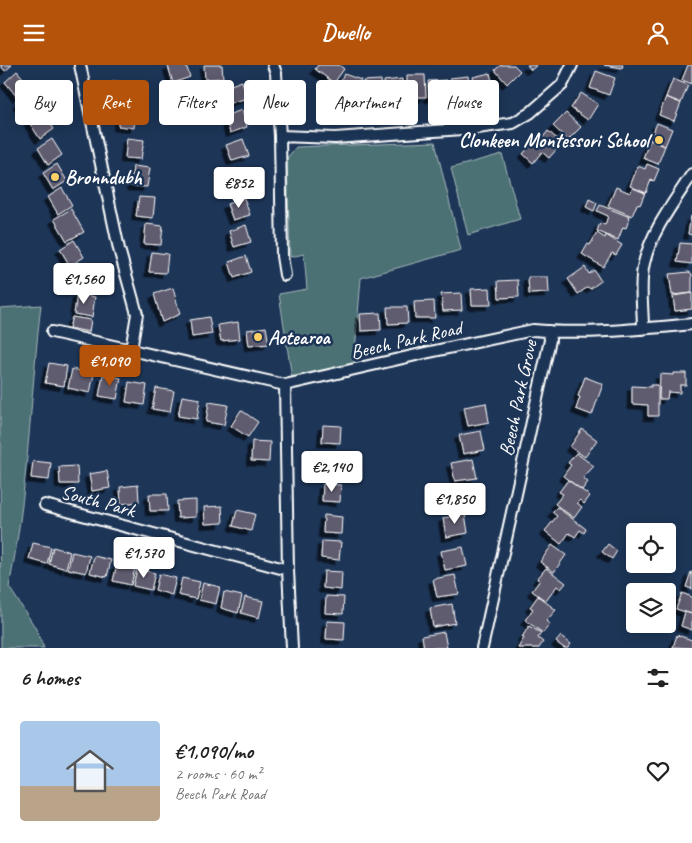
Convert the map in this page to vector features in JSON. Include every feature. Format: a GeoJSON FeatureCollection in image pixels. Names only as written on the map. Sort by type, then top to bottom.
{"type":"FeatureCollection","features":[{"type":"Feature","properties":{"kind":"street"},"geometry":{"type":"LineString","coordinates":[[80,65],[118,249],[136,314],[131,350]]}},
{"type":"Feature","properties":{"kind":"street"},"geometry":{"type":"LineString","coordinates":[[273,65],[276,73],[280,136],[282,256],[285,275]]}},
{"type":"Feature","properties":{"kind":"street"},"geometry":{"type":"LineString","coordinates":[[280,136],[335,138],[476,128],[512,123],[530,113],[562,85],[572,65]]}},
{"type":"Feature","properties":{"kind":"street"},"geometry":{"type":"LineString","coordinates":[[643,329],[642,275],[647,253],[657,229],[692,174]]}},
{"type":"Feature","properties":{"kind":"street","name":"Beech Park Road"},"geometry":{"type":"LineString","coordinates":[[52,331],[285,385],[533,330],[643,329],[692,324]]}},
{"type":"Feature","properties":{"kind":"street","name":"Beech Park Grove"},"geometry":{"type":"LineString","coordinates":[[482,648],[550,340],[549,331]]}},
{"type":"Feature","properties":{"kind":"street"},"geometry":{"type":"LineString","coordinates":[[285,385],[288,570],[292,648]]}},
{"type":"Feature","properties":{"kind":"street","name":"South Park"},"geometry":{"type":"LineString","coordinates":[[45,505],[288,570]]}},
{"type":"Feature","properties":{"kind":"green space"},"geometry":{"type":"Polygon","coordinates":[[[435,142],[461,250],[361,278],[354,364],[292,378],[279,294],[307,289],[304,254],[290,257],[287,158],[296,147],[435,142]]]}},
{"type":"Feature","properties":{"kind":"green space"},"geometry":{"type":"Polygon","coordinates":[[[502,154],[520,219],[468,235],[451,168],[502,154]]]}},
{"type":"Feature","properties":{"kind":"green space"},"geometry":{"type":"Polygon","coordinates":[[[41,305],[25,482],[9,587],[35,627],[44,648],[1,648],[0,453],[2,448],[0,440],[0,308],[41,305]]]}},
{"type":"Feature","properties":{"kind":"building"},"geometry":{"type":"Polygon","coordinates":[[[0,65],[12,65],[5,71],[0,65]]]}},
{"type":"Feature","properties":{"kind":"building"},"geometry":{"type":"Polygon","coordinates":[[[186,65],[190,77],[182,80],[172,80],[168,66],[186,65]]]}},
{"type":"Feature","properties":{"kind":"building"},"geometry":{"type":"Polygon","coordinates":[[[204,65],[222,65],[223,78],[205,79],[204,65]]]}},
{"type":"Feature","properties":{"kind":"building"},"geometry":{"type":"Polygon","coordinates":[[[318,65],[339,65],[344,69],[336,80],[330,80],[315,69],[318,65]]]}},
{"type":"Feature","properties":{"kind":"building"},"geometry":{"type":"Polygon","coordinates":[[[501,65],[514,65],[520,71],[507,84],[495,70],[501,65]]]}},
{"type":"Feature","properties":{"kind":"building"},"geometry":{"type":"Polygon","coordinates":[[[527,65],[537,65],[531,70],[527,65]]]}},
{"type":"Feature","properties":{"kind":"building"},"geometry":{"type":"Polygon","coordinates":[[[604,65],[623,65],[622,68],[604,65]]]}},
{"type":"Feature","properties":{"kind":"building"},"geometry":{"type":"Polygon","coordinates":[[[688,65],[692,65],[692,84],[682,80],[688,65]]]}},
{"type":"Feature","properties":{"kind":"building"},"geometry":{"type":"Polygon","coordinates":[[[17,71],[25,80],[15,80],[15,94],[5,82],[17,71]]]}},
{"type":"Feature","properties":{"kind":"building"},"geometry":{"type":"Polygon","coordinates":[[[596,71],[615,78],[609,95],[590,88],[596,71]]]}},
{"type":"Feature","properties":{"kind":"building"},"geometry":{"type":"Polygon","coordinates":[[[490,73],[492,80],[474,80],[473,77],[490,73]]]}},
{"type":"Feature","properties":{"kind":"building"},"geometry":{"type":"Polygon","coordinates":[[[344,74],[361,80],[341,80],[344,74]]]}},
{"type":"Feature","properties":{"kind":"building"},"geometry":{"type":"Polygon","coordinates":[[[407,75],[425,75],[426,97],[418,97],[418,80],[407,80],[407,75]]]}},
{"type":"Feature","properties":{"kind":"building"},"geometry":{"type":"Polygon","coordinates":[[[468,76],[468,80],[450,80],[450,78],[468,76]]]}},
{"type":"Feature","properties":{"kind":"building"},"geometry":{"type":"Polygon","coordinates":[[[673,79],[688,85],[681,103],[666,97],[673,79]]]}},
{"type":"Feature","properties":{"kind":"building"},"geometry":{"type":"Polygon","coordinates":[[[242,81],[244,99],[234,102],[234,84],[242,81]]]}},
{"type":"Feature","properties":{"kind":"building"},"geometry":{"type":"Polygon","coordinates":[[[581,93],[598,104],[588,120],[571,108],[581,93]]]}},
{"type":"Feature","properties":{"kind":"building"},"geometry":{"type":"Polygon","coordinates":[[[666,97],[681,103],[674,121],[659,115],[666,97]]]}},
{"type":"Feature","properties":{"kind":"building"},"geometry":{"type":"Polygon","coordinates":[[[242,110],[244,125],[247,127],[230,133],[228,125],[234,125],[234,113],[242,110]]]}},
{"type":"Feature","properties":{"kind":"building"},"geometry":{"type":"Polygon","coordinates":[[[566,113],[581,127],[568,140],[553,126],[566,113]]]}},
{"type":"Feature","properties":{"kind":"building"},"geometry":{"type":"Polygon","coordinates":[[[657,123],[672,129],[665,146],[650,140],[657,123]]]}},
{"type":"Feature","properties":{"kind":"building"},"geometry":{"type":"Polygon","coordinates":[[[31,125],[51,125],[54,129],[40,139],[31,125]]]}},
{"type":"Feature","properties":{"kind":"building"},"geometry":{"type":"Polygon","coordinates":[[[118,125],[134,125],[134,128],[118,125]]]}},
{"type":"Feature","properties":{"kind":"building"},"geometry":{"type":"Polygon","coordinates":[[[548,131],[562,143],[549,158],[542,152],[533,163],[523,154],[537,138],[540,141],[548,131]]]}},
{"type":"Feature","properties":{"kind":"building"},"geometry":{"type":"Polygon","coordinates":[[[127,138],[144,140],[141,159],[125,158],[127,138]]]}},
{"type":"Feature","properties":{"kind":"building"},"geometry":{"type":"Polygon","coordinates":[[[52,139],[62,155],[48,165],[38,148],[52,139]]]}},
{"type":"Feature","properties":{"kind":"building"},"geometry":{"type":"Polygon","coordinates":[[[243,139],[249,156],[232,161],[226,145],[243,139]]]}},
{"type":"Feature","properties":{"kind":"building"},"geometry":{"type":"Polygon","coordinates":[[[650,140],[665,146],[658,164],[643,158],[650,140]]]}},
{"type":"Feature","properties":{"kind":"building","name":"Bronndubh"},"geometry":{"type":"Polygon","coordinates":[[[57,164],[67,181],[53,190],[43,173],[57,164]]]}},
{"type":"Feature","properties":{"kind":"building"},"geometry":{"type":"Polygon","coordinates":[[[647,164],[659,169],[654,181],[651,180],[646,193],[630,186],[638,166],[645,169],[647,164]]]}},
{"type":"Feature","properties":{"kind":"building"},"geometry":{"type":"Polygon","coordinates":[[[133,166],[150,168],[147,187],[131,186],[133,166]]]}},
{"type":"Feature","properties":{"kind":"building"},"geometry":{"type":"Polygon","coordinates":[[[244,169],[249,186],[232,191],[227,174],[244,169]]]}},
{"type":"Feature","properties":{"kind":"building"},"geometry":{"type":"Polygon","coordinates":[[[616,187],[630,193],[633,188],[645,193],[640,205],[637,204],[632,216],[608,206],[616,187]]]}},
{"type":"Feature","properties":{"kind":"building"},"geometry":{"type":"Polygon","coordinates":[[[62,188],[72,205],[58,214],[48,197],[62,188]]]}},
{"type":"Feature","properties":{"kind":"building"},"geometry":{"type":"Polygon","coordinates":[[[139,197],[155,198],[153,218],[136,216],[139,197]]]}},
{"type":"Feature","properties":{"kind":"building"},"geometry":{"type":"Polygon","coordinates":[[[244,198],[250,215],[233,220],[227,204],[244,198]]]}},
{"type":"Feature","properties":{"kind":"building"},"geometry":{"type":"Polygon","coordinates":[[[589,199],[597,203],[594,211],[586,207],[589,199]]]}},
{"type":"Feature","properties":{"kind":"building"},"geometry":{"type":"Polygon","coordinates":[[[600,205],[630,217],[626,228],[623,227],[618,240],[597,231],[600,223],[605,225],[608,216],[597,211],[600,205]]]}},
{"type":"Feature","properties":{"kind":"building"},"geometry":{"type":"Polygon","coordinates":[[[71,209],[84,232],[67,241],[54,219],[71,209]]]}},
{"type":"Feature","properties":{"kind":"building"},"geometry":{"type":"Polygon","coordinates":[[[692,216],[692,235],[688,234],[692,216]]]}},
{"type":"Feature","properties":{"kind":"building"},"geometry":{"type":"Polygon","coordinates":[[[146,224],[163,226],[161,245],[144,244],[146,224]]]}},
{"type":"Feature","properties":{"kind":"building"},"geometry":{"type":"Polygon","coordinates":[[[246,225],[251,242],[234,247],[229,231],[246,225]]]}},
{"type":"Feature","properties":{"kind":"building"},"geometry":{"type":"Polygon","coordinates":[[[597,233],[605,238],[606,235],[622,245],[616,255],[612,253],[603,267],[582,254],[597,233]]]}},
{"type":"Feature","properties":{"kind":"building"},"geometry":{"type":"Polygon","coordinates":[[[74,240],[84,257],[70,266],[60,249],[74,240]]]}},
{"type":"Feature","properties":{"kind":"building"},"geometry":{"type":"Polygon","coordinates":[[[680,243],[692,244],[692,264],[677,262],[680,243]]]}},
{"type":"Feature","properties":{"kind":"building"},"geometry":{"type":"Polygon","coordinates":[[[152,252],[168,254],[166,273],[149,272],[152,252]]]}},
{"type":"Feature","properties":{"kind":"building"},"geometry":{"type":"Polygon","coordinates":[[[246,256],[251,272],[234,278],[229,262],[246,256]]]}},
{"type":"Feature","properties":{"kind":"building"},"geometry":{"type":"Polygon","coordinates":[[[85,267],[95,284],[81,293],[71,276],[85,267]]]}},
{"type":"Feature","properties":{"kind":"building"},"geometry":{"type":"Polygon","coordinates":[[[585,267],[589,274],[594,270],[601,281],[590,289],[588,287],[578,294],[568,279],[585,267]]]}},
{"type":"Feature","properties":{"kind":"building"},"geometry":{"type":"Polygon","coordinates":[[[689,272],[692,274],[692,293],[672,295],[669,274],[689,272]]]}},
{"type":"Feature","properties":{"kind":"building"},"geometry":{"type":"Polygon","coordinates":[[[528,277],[548,277],[549,293],[529,294],[528,277]]]}},
{"type":"Feature","properties":{"kind":"building"},"geometry":{"type":"Polygon","coordinates":[[[518,280],[519,297],[499,298],[498,281],[518,280]]]}},
{"type":"Feature","properties":{"kind":"building"},"geometry":{"type":"Polygon","coordinates":[[[173,288],[180,314],[162,322],[154,294],[173,288]]]}},
{"type":"Feature","properties":{"kind":"building"},"geometry":{"type":"Polygon","coordinates":[[[490,288],[491,305],[472,305],[471,289],[490,288]]]}},
{"type":"Feature","properties":{"kind":"building"},"geometry":{"type":"Polygon","coordinates":[[[461,293],[462,310],[443,311],[441,294],[461,293]]]}},
{"type":"Feature","properties":{"kind":"building"},"geometry":{"type":"Polygon","coordinates":[[[692,293],[692,309],[675,311],[673,296],[692,293]]]}},
{"type":"Feature","properties":{"kind":"building"},"geometry":{"type":"Polygon","coordinates":[[[77,294],[95,297],[92,317],[74,314],[77,294]]]}},
{"type":"Feature","properties":{"kind":"building"},"geometry":{"type":"Polygon","coordinates":[[[434,301],[435,318],[415,318],[414,302],[434,301]]]}},
{"type":"Feature","properties":{"kind":"building"},"geometry":{"type":"Polygon","coordinates":[[[387,307],[407,307],[408,323],[388,324],[387,307]]]}},
{"type":"Feature","properties":{"kind":"building"},"geometry":{"type":"Polygon","coordinates":[[[380,313],[381,330],[361,331],[360,314],[380,313]]]}},
{"type":"Feature","properties":{"kind":"building"},"geometry":{"type":"Polygon","coordinates":[[[72,317],[91,320],[89,332],[69,328],[72,317]]]}},
{"type":"Feature","properties":{"kind":"building"},"geometry":{"type":"Polygon","coordinates":[[[209,317],[212,334],[192,337],[190,320],[209,317]]]}},
{"type":"Feature","properties":{"kind":"building"},"geometry":{"type":"Polygon","coordinates":[[[238,322],[240,339],[221,341],[218,325],[238,322]]]}},
{"type":"Feature","properties":{"kind":"building","name":"Aotearoa"},"geometry":{"type":"Polygon","coordinates":[[[266,327],[269,344],[249,346],[247,330],[266,327]]]}},
{"type":"Feature","properties":{"kind":"building"},"geometry":{"type":"Polygon","coordinates":[[[49,363],[67,366],[64,386],[45,383],[49,363]]]}},
{"type":"Feature","properties":{"kind":"building"},"geometry":{"type":"Polygon","coordinates":[[[72,369],[94,374],[90,393],[68,388],[72,369]]]}},
{"type":"Feature","properties":{"kind":"building"},"geometry":{"type":"Polygon","coordinates":[[[673,373],[686,373],[686,385],[680,385],[680,393],[668,392],[667,399],[659,399],[660,374],[673,375],[673,373]]]}},
{"type":"Feature","properties":{"kind":"building"},"geometry":{"type":"Polygon","coordinates":[[[103,375],[121,378],[117,399],[99,396],[103,375]]]}},
{"type":"Feature","properties":{"kind":"building"},"geometry":{"type":"Polygon","coordinates":[[[585,377],[603,384],[592,415],[576,409],[580,397],[578,396],[585,377]]]}},
{"type":"Feature","properties":{"kind":"building"},"geometry":{"type":"Polygon","coordinates":[[[129,382],[147,385],[144,405],[126,402],[129,382]]]}},
{"type":"Feature","properties":{"kind":"building"},"geometry":{"type":"Polygon","coordinates":[[[651,385],[658,385],[658,416],[648,416],[648,405],[632,404],[632,386],[651,387],[651,385]]]}},
{"type":"Feature","properties":{"kind":"building"},"geometry":{"type":"Polygon","coordinates":[[[156,388],[174,391],[170,412],[152,409],[156,388]]]}},
{"type":"Feature","properties":{"kind":"building"},"geometry":{"type":"Polygon","coordinates":[[[182,396],[200,399],[197,419],[178,416],[182,396]]]}},
{"type":"Feature","properties":{"kind":"building"},"geometry":{"type":"Polygon","coordinates":[[[209,402],[228,405],[224,425],[206,422],[209,402]]]}},
{"type":"Feature","properties":{"kind":"building"},"geometry":{"type":"Polygon","coordinates":[[[486,403],[489,422],[468,426],[464,407],[486,403]]]}},
{"type":"Feature","properties":{"kind":"building"},"geometry":{"type":"Polygon","coordinates":[[[241,410],[258,422],[248,437],[231,426],[241,410]]]}},
{"type":"Feature","properties":{"kind":"building"},"geometry":{"type":"Polygon","coordinates":[[[323,425],[341,426],[340,443],[322,442],[323,425]]]}},
{"type":"Feature","properties":{"kind":"building"},"geometry":{"type":"Polygon","coordinates":[[[582,429],[597,440],[585,457],[570,447],[582,429]]]}},
{"type":"Feature","properties":{"kind":"building"},"geometry":{"type":"Polygon","coordinates":[[[481,431],[485,450],[463,454],[459,435],[481,431]]]}},
{"type":"Feature","properties":{"kind":"building"},"geometry":{"type":"Polygon","coordinates":[[[252,441],[270,442],[269,462],[251,461],[252,441]]]}},
{"type":"Feature","properties":{"kind":"building"},"geometry":{"type":"Polygon","coordinates":[[[576,453],[594,466],[583,478],[588,482],[582,490],[563,476],[571,465],[568,463],[576,453]]]}},
{"type":"Feature","properties":{"kind":"building"},"geometry":{"type":"Polygon","coordinates":[[[324,456],[342,457],[341,474],[323,473],[324,456]]]}},
{"type":"Feature","properties":{"kind":"building"},"geometry":{"type":"Polygon","coordinates":[[[473,459],[477,478],[455,481],[451,463],[473,459]]]}},
{"type":"Feature","properties":{"kind":"building"},"geometry":{"type":"Polygon","coordinates":[[[33,461],[51,463],[49,480],[31,478],[33,461]]]}},
{"type":"Feature","properties":{"kind":"building"},"geometry":{"type":"Polygon","coordinates":[[[77,466],[78,484],[60,484],[59,467],[77,466]]]}},
{"type":"Feature","properties":{"kind":"building"},"geometry":{"type":"Polygon","coordinates":[[[107,471],[110,488],[92,491],[89,474],[107,471]]]}},
{"type":"Feature","properties":{"kind":"building"},"geometry":{"type":"Polygon","coordinates":[[[568,480],[590,496],[584,504],[580,500],[577,503],[582,507],[574,518],[555,504],[563,494],[559,492],[568,480]]]}},
{"type":"Feature","properties":{"kind":"building"},"geometry":{"type":"Polygon","coordinates":[[[323,484],[341,485],[340,502],[322,501],[323,484]]]}},
{"type":"Feature","properties":{"kind":"building"},"geometry":{"type":"Polygon","coordinates":[[[138,485],[139,502],[121,504],[120,487],[138,485]]]}},
{"type":"Feature","properties":{"kind":"building"},"geometry":{"type":"Polygon","coordinates":[[[473,487],[476,505],[454,509],[451,490],[473,487]]]}},
{"type":"Feature","properties":{"kind":"building"},"geometry":{"type":"Polygon","coordinates":[[[149,494],[167,494],[168,511],[150,511],[149,494]]]}},
{"type":"Feature","properties":{"kind":"building"},"geometry":{"type":"Polygon","coordinates":[[[196,500],[196,517],[178,518],[177,501],[196,500]]]}},
{"type":"Feature","properties":{"kind":"building"},"geometry":{"type":"Polygon","coordinates":[[[222,506],[223,523],[205,524],[204,507],[222,506]]]}},
{"type":"Feature","properties":{"kind":"building"},"geometry":{"type":"Polygon","coordinates":[[[557,507],[586,529],[584,533],[580,530],[575,537],[569,533],[561,544],[545,531],[557,516],[552,512],[557,507]]]}},
{"type":"Feature","properties":{"kind":"building"},"geometry":{"type":"Polygon","coordinates":[[[237,510],[255,514],[251,531],[233,526],[237,510]]]}},
{"type":"Feature","properties":{"kind":"building"},"geometry":{"type":"Polygon","coordinates":[[[465,514],[468,533],[446,537],[443,518],[465,514]]]}},
{"type":"Feature","properties":{"kind":"building"},"geometry":{"type":"Polygon","coordinates":[[[324,515],[342,517],[341,534],[323,533],[324,515]]]}},
{"type":"Feature","properties":{"kind":"building"},"geometry":{"type":"Polygon","coordinates":[[[322,541],[341,542],[339,560],[321,558],[322,541]]]}},
{"type":"Feature","properties":{"kind":"building"},"geometry":{"type":"Polygon","coordinates":[[[33,543],[51,547],[47,564],[29,559],[33,543]]]}},
{"type":"Feature","properties":{"kind":"building"},"geometry":{"type":"Polygon","coordinates":[[[608,544],[617,551],[612,559],[602,552],[608,544]]]}},
{"type":"Feature","properties":{"kind":"building"},"geometry":{"type":"Polygon","coordinates":[[[552,545],[566,555],[554,572],[540,562],[552,545]]]}},
{"type":"Feature","properties":{"kind":"building"},"geometry":{"type":"Polygon","coordinates":[[[53,547],[70,552],[66,569],[49,564],[53,547]]]}},
{"type":"Feature","properties":{"kind":"building"},"geometry":{"type":"Polygon","coordinates":[[[463,547],[467,566],[445,570],[441,551],[463,547]]]}},
{"type":"Feature","properties":{"kind":"building"},"geometry":{"type":"Polygon","coordinates":[[[72,552],[90,556],[86,573],[68,569],[72,552]]]}},
{"type":"Feature","properties":{"kind":"building"},"geometry":{"type":"Polygon","coordinates":[[[94,556],[111,560],[107,577],[90,573],[94,556]]]}},
{"type":"Feature","properties":{"kind":"building"},"geometry":{"type":"Polygon","coordinates":[[[117,564],[135,568],[131,585],[113,581],[117,564]]]}},
{"type":"Feature","properties":{"kind":"building"},"geometry":{"type":"Polygon","coordinates":[[[546,568],[566,583],[561,589],[557,586],[546,601],[532,591],[540,580],[537,579],[546,568]]]}},
{"type":"Feature","properties":{"kind":"building"},"geometry":{"type":"Polygon","coordinates":[[[137,569],[155,573],[151,590],[133,586],[137,569]]]}},
{"type":"Feature","properties":{"kind":"building"},"geometry":{"type":"Polygon","coordinates":[[[324,571],[342,572],[341,590],[323,588],[324,571]]]}},
{"type":"Feature","properties":{"kind":"building"},"geometry":{"type":"Polygon","coordinates":[[[692,572],[692,589],[686,587],[692,572]]]}},
{"type":"Feature","properties":{"kind":"building"},"geometry":{"type":"Polygon","coordinates":[[[159,574],[176,578],[172,595],[155,590],[159,574]]]}},
{"type":"Feature","properties":{"kind":"building"},"geometry":{"type":"Polygon","coordinates":[[[455,575],[459,594],[437,597],[433,579],[455,575]]]}},
{"type":"Feature","properties":{"kind":"building"},"geometry":{"type":"Polygon","coordinates":[[[182,578],[200,582],[196,599],[178,595],[182,578]]]}},
{"type":"Feature","properties":{"kind":"building"},"geometry":{"type":"Polygon","coordinates":[[[203,583],[220,587],[216,604],[199,600],[203,583]]]}},
{"type":"Feature","properties":{"kind":"building"},"geometry":{"type":"Polygon","coordinates":[[[224,592],[242,596],[238,613],[221,608],[224,592]]]}},
{"type":"Feature","properties":{"kind":"building"},"geometry":{"type":"Polygon","coordinates":[[[682,593],[692,597],[692,614],[676,609],[682,593]]]}},
{"type":"Feature","properties":{"kind":"building"},"geometry":{"type":"Polygon","coordinates":[[[326,596],[344,597],[343,614],[325,613],[326,596]]]}},
{"type":"Feature","properties":{"kind":"building"},"geometry":{"type":"Polygon","coordinates":[[[538,596],[556,610],[546,621],[550,624],[543,633],[525,620],[533,609],[530,607],[538,596]]]}},
{"type":"Feature","properties":{"kind":"building"},"geometry":{"type":"Polygon","coordinates":[[[245,597],[263,601],[259,618],[241,613],[245,597]]]}},
{"type":"Feature","properties":{"kind":"building"},"geometry":{"type":"Polygon","coordinates":[[[452,604],[455,623],[433,627],[430,608],[452,604]]]}},
{"type":"Feature","properties":{"kind":"building"},"geometry":{"type":"Polygon","coordinates":[[[685,612],[692,614],[692,630],[681,626],[685,612]]]}},
{"type":"Feature","properties":{"kind":"building"},"geometry":{"type":"Polygon","coordinates":[[[327,621],[345,622],[344,640],[326,639],[327,621]]]}},
{"type":"Feature","properties":{"kind":"building"},"geometry":{"type":"Polygon","coordinates":[[[529,626],[541,633],[538,638],[543,642],[539,648],[518,648],[524,638],[522,637],[529,626]]]}},
{"type":"Feature","properties":{"kind":"building"},"geometry":{"type":"Polygon","coordinates":[[[444,632],[447,648],[424,648],[422,636],[444,632]]]}},
{"type":"Feature","properties":{"kind":"building"},"geometry":{"type":"Polygon","coordinates":[[[677,635],[692,640],[692,648],[673,647],[677,635]]]}},
{"type":"Feature","properties":{"kind":"building"},"geometry":{"type":"Polygon","coordinates":[[[561,636],[571,644],[568,648],[564,648],[556,642],[561,636]]]}},
{"type":"Feature","properties":{"kind":"place","name":"Clonkeen Montessori School"},"geometry":{"type":"Point","coordinates":[659,140]}},
{"type":"Feature","properties":{"kind":"place","name":"Bronndubh"},"geometry":{"type":"Point","coordinates":[55,177]}},
{"type":"Feature","properties":{"kind":"place","name":"Aotearoa"},"geometry":{"type":"Point","coordinates":[258,337]}}]}
